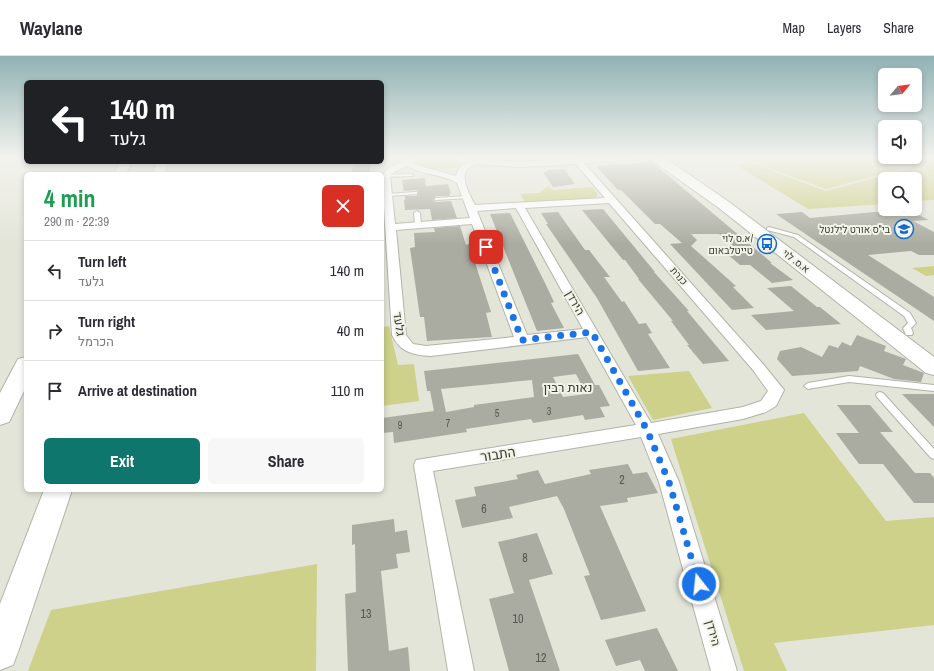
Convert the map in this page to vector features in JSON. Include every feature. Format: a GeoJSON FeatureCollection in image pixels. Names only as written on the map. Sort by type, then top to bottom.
{"type":"FeatureCollection","features":[{"type":"Feature","properties":{"kind":"main road","name":"א.ס. לוי"},"geometry":{"type":"LineString","coordinates":[[697,186],[934,368]]}},
{"type":"Feature","properties":{"kind":"main road","name":"א.ס. לוי"},"geometry":{"type":"LineString","coordinates":[[699,186],[769,229],[934,351]]}},
{"type":"Feature","properties":{"kind":"main road"},"geometry":{"type":"LineString","coordinates":[[0,416],[24,368]]}},
{"type":"Feature","properties":{"kind":"main road"},"geometry":{"type":"LineString","coordinates":[[0,652],[57,492]]}},
{"type":"Feature","properties":{"kind":"street","name":"גלעד"},"geometry":{"type":"LineString","coordinates":[[388,186],[399,335],[405,345],[419,351],[431,351],[592,332]]}},
{"type":"Feature","properties":{"kind":"street"},"geometry":{"type":"LineString","coordinates":[[462,186],[522,340]]}},
{"type":"Feature","properties":{"kind":"street","name":"כנרת"},"geometry":{"type":"LineString","coordinates":[[599,186],[758,367],[776,390],[774,398]]}},
{"type":"Feature","properties":{"kind":"street"},"geometry":{"type":"LineString","coordinates":[[471,208],[612,200]]}},
{"type":"Feature","properties":{"kind":"street","name":"הירדן"},"geometry":{"type":"LineString","coordinates":[[520,205],[647,430],[669,482],[724,671]]}},
{"type":"Feature","properties":{"kind":"street"},"geometry":{"type":"LineString","coordinates":[[390,227],[476,221]]}},
{"type":"Feature","properties":{"kind":"street","name":"התבור"},"geometry":{"type":"LineString","coordinates":[[461,671],[423,465],[647,430],[757,409],[767,405],[774,398]]}},
{"type":"Feature","properties":{"kind":"lane"},"geometry":{"type":"LineString","coordinates":[[388,195],[415,193]]}},
{"type":"Feature","properties":{"kind":"lane"},"geometry":{"type":"LineString","coordinates":[[436,199],[467,197]]}},
{"type":"Feature","properties":{"kind":"lane"},"geometry":{"type":"LineString","coordinates":[[417,213],[418,225]]}},
{"type":"Feature","properties":{"kind":"lane"},"geometry":{"type":"LineString","coordinates":[[808,386],[849,379],[934,388]]}},
{"type":"Feature","properties":{"kind":"lane"},"geometry":{"type":"LineString","coordinates":[[880,395],[932,451]]}},
{"type":"Feature","properties":{"kind":"green space"},"geometry":{"type":"Polygon","coordinates":[[[548,186],[553,190],[592,187],[598,194],[596,197],[588,199],[525,202],[520,194],[539,193],[548,186]]]}},
{"type":"Feature","properties":{"kind":"green space"},"geometry":{"type":"Polygon","coordinates":[[[770,186],[812,186],[826,191],[846,186],[878,186],[878,204],[808,209],[770,186]]]}},
{"type":"Feature","properties":{"kind":"green space"},"geometry":{"type":"Polygon","coordinates":[[[817,186],[838,186],[826,189],[817,186]]]}},
{"type":"Feature","properties":{"kind":"green space"},"geometry":{"type":"Polygon","coordinates":[[[922,186],[934,186],[934,200],[922,201],[922,186]]]}},
{"type":"Feature","properties":{"kind":"green space"},"geometry":{"type":"Polygon","coordinates":[[[934,266],[934,275],[926,276],[912,268],[934,266]]]}},
{"type":"Feature","properties":{"kind":"green space"},"geometry":{"type":"Polygon","coordinates":[[[389,326],[398,365],[414,364],[419,401],[384,406],[384,327],[389,326]]]}},
{"type":"Feature","properties":{"kind":"green space"},"geometry":{"type":"Polygon","coordinates":[[[689,371],[712,408],[653,420],[628,376],[689,371]]]}},
{"type":"Feature","properties":{"kind":"green space"},"geometry":{"type":"Polygon","coordinates":[[[804,413],[886,521],[934,517],[934,625],[774,643],[787,671],[744,671],[671,439],[804,413]]]}},
{"type":"Feature","properties":{"kind":"green space"},"geometry":{"type":"Polygon","coordinates":[[[317,564],[316,671],[28,671],[51,610],[317,564]]]}},
{"type":"Feature","properties":{"kind":"building"},"geometry":{"type":"Polygon","coordinates":[[[403,186],[449,186],[451,194],[449,194],[450,196],[436,196],[433,200],[436,202],[451,201],[457,218],[432,220],[430,209],[405,210],[405,196],[417,196],[418,192],[417,190],[404,191],[403,186]]]}},
{"type":"Feature","properties":{"kind":"building"},"geometry":{"type":"Polygon","coordinates":[[[614,186],[680,186],[772,263],[770,263],[793,280],[772,283],[750,265],[740,265],[726,253],[739,252],[719,234],[691,234],[697,240],[691,246],[736,286],[733,287],[754,308],[732,310],[670,244],[682,243],[660,224],[655,224],[621,190],[618,190],[614,186]]]}},
{"type":"Feature","properties":{"kind":"building"},"geometry":{"type":"Polygon","coordinates":[[[603,209],[729,361],[703,364],[687,345],[689,345],[671,321],[673,321],[638,279],[625,260],[623,260],[582,210],[603,209]]]}},
{"type":"Feature","properties":{"kind":"building"},"geometry":{"type":"Polygon","coordinates":[[[558,212],[585,250],[589,250],[610,277],[604,277],[622,302],[624,301],[639,324],[646,323],[652,333],[648,334],[670,368],[638,371],[597,298],[546,224],[548,224],[541,213],[558,212]]]}},
{"type":"Feature","properties":{"kind":"building"},"geometry":{"type":"Polygon","coordinates":[[[802,212],[810,218],[878,212],[878,216],[921,216],[929,220],[913,221],[934,232],[934,255],[919,255],[911,251],[868,255],[934,297],[934,321],[776,214],[802,212]]]}},
{"type":"Feature","properties":{"kind":"building"},"geometry":{"type":"Polygon","coordinates":[[[510,213],[554,302],[551,303],[564,328],[537,331],[490,214],[510,213]]]}},
{"type":"Feature","properties":{"kind":"building"},"geometry":{"type":"Polygon","coordinates":[[[460,226],[466,245],[469,244],[491,312],[486,313],[492,337],[427,341],[424,317],[420,317],[410,248],[415,247],[414,233],[435,232],[434,228],[460,226]]]}},
{"type":"Feature","properties":{"kind":"building"},"geometry":{"type":"Polygon","coordinates":[[[791,286],[841,324],[766,330],[751,315],[794,311],[767,288],[791,286]]]}},
{"type":"Feature","properties":{"kind":"building"},"geometry":{"type":"Polygon","coordinates":[[[857,335],[886,346],[884,351],[906,359],[903,365],[924,373],[921,382],[894,379],[860,366],[858,371],[792,376],[777,359],[780,351],[801,347],[822,357],[829,345],[838,348],[842,342],[851,346],[857,335]]]}},
{"type":"Feature","properties":{"kind":"building"},"geometry":{"type":"Polygon","coordinates":[[[578,354],[595,385],[599,385],[610,406],[600,407],[605,417],[585,420],[583,415],[533,423],[531,419],[466,429],[467,432],[394,443],[393,432],[384,433],[384,418],[434,411],[430,391],[427,391],[424,371],[578,354]],[[576,374],[553,377],[563,397],[586,394],[576,374]],[[532,380],[441,389],[446,412],[474,407],[474,405],[534,397],[532,380]]]}},
{"type":"Feature","properties":{"kind":"building"},"geometry":{"type":"Polygon","coordinates":[[[902,394],[934,394],[934,427],[902,394]]]}},
{"type":"Feature","properties":{"kind":"building"},"geometry":{"type":"Polygon","coordinates":[[[837,405],[870,405],[893,432],[880,432],[915,473],[930,473],[934,478],[934,503],[914,503],[883,464],[859,464],[836,433],[859,433],[837,405]]]}},
{"type":"Feature","properties":{"kind":"building"},"geometry":{"type":"Polygon","coordinates":[[[628,464],[633,474],[647,472],[658,493],[627,498],[628,502],[600,506],[646,611],[601,620],[584,576],[590,575],[564,509],[557,496],[509,507],[513,518],[462,528],[455,500],[476,496],[474,487],[518,479],[516,475],[538,470],[545,484],[591,474],[589,470],[628,464]]]}},
{"type":"Feature","properties":{"kind":"building"},"geometry":{"type":"Polygon","coordinates":[[[394,519],[395,532],[407,530],[410,552],[396,554],[398,568],[381,571],[389,651],[408,647],[410,671],[348,671],[345,594],[356,592],[355,544],[352,545],[352,525],[394,519]]]}},
{"type":"Feature","properties":{"kind":"building"},"geometry":{"type":"Polygon","coordinates":[[[537,533],[553,574],[529,580],[560,671],[509,671],[489,599],[514,593],[498,542],[537,533]]]}},
{"type":"Feature","properties":{"kind":"building"},"geometry":{"type":"Polygon","coordinates":[[[657,628],[678,671],[645,671],[640,660],[616,666],[605,640],[657,628]]]}},
{"type":"Feature","properties":{"kind":"place","name":"בי\"ס אורט לילנטל"},"geometry":{"type":"Point","coordinates":[904,229]}},
{"type":"Feature","properties":{"kind":"place","name":"א.ס לוי/ טייטלבאום"},"geometry":{"type":"Point","coordinates":[767,244]}},
{"type":"Feature","properties":{"kind":"district","name":"נאות רבין"},"geometry":{"type":"Point","coordinates":[568,387]}},
{"type":"Feature","properties":{"kind":"route"},"geometry":{"type":"LineString","coordinates":[[486,247],[522,340],[592,332],[647,430],[669,482],[699,584]]}}]}
